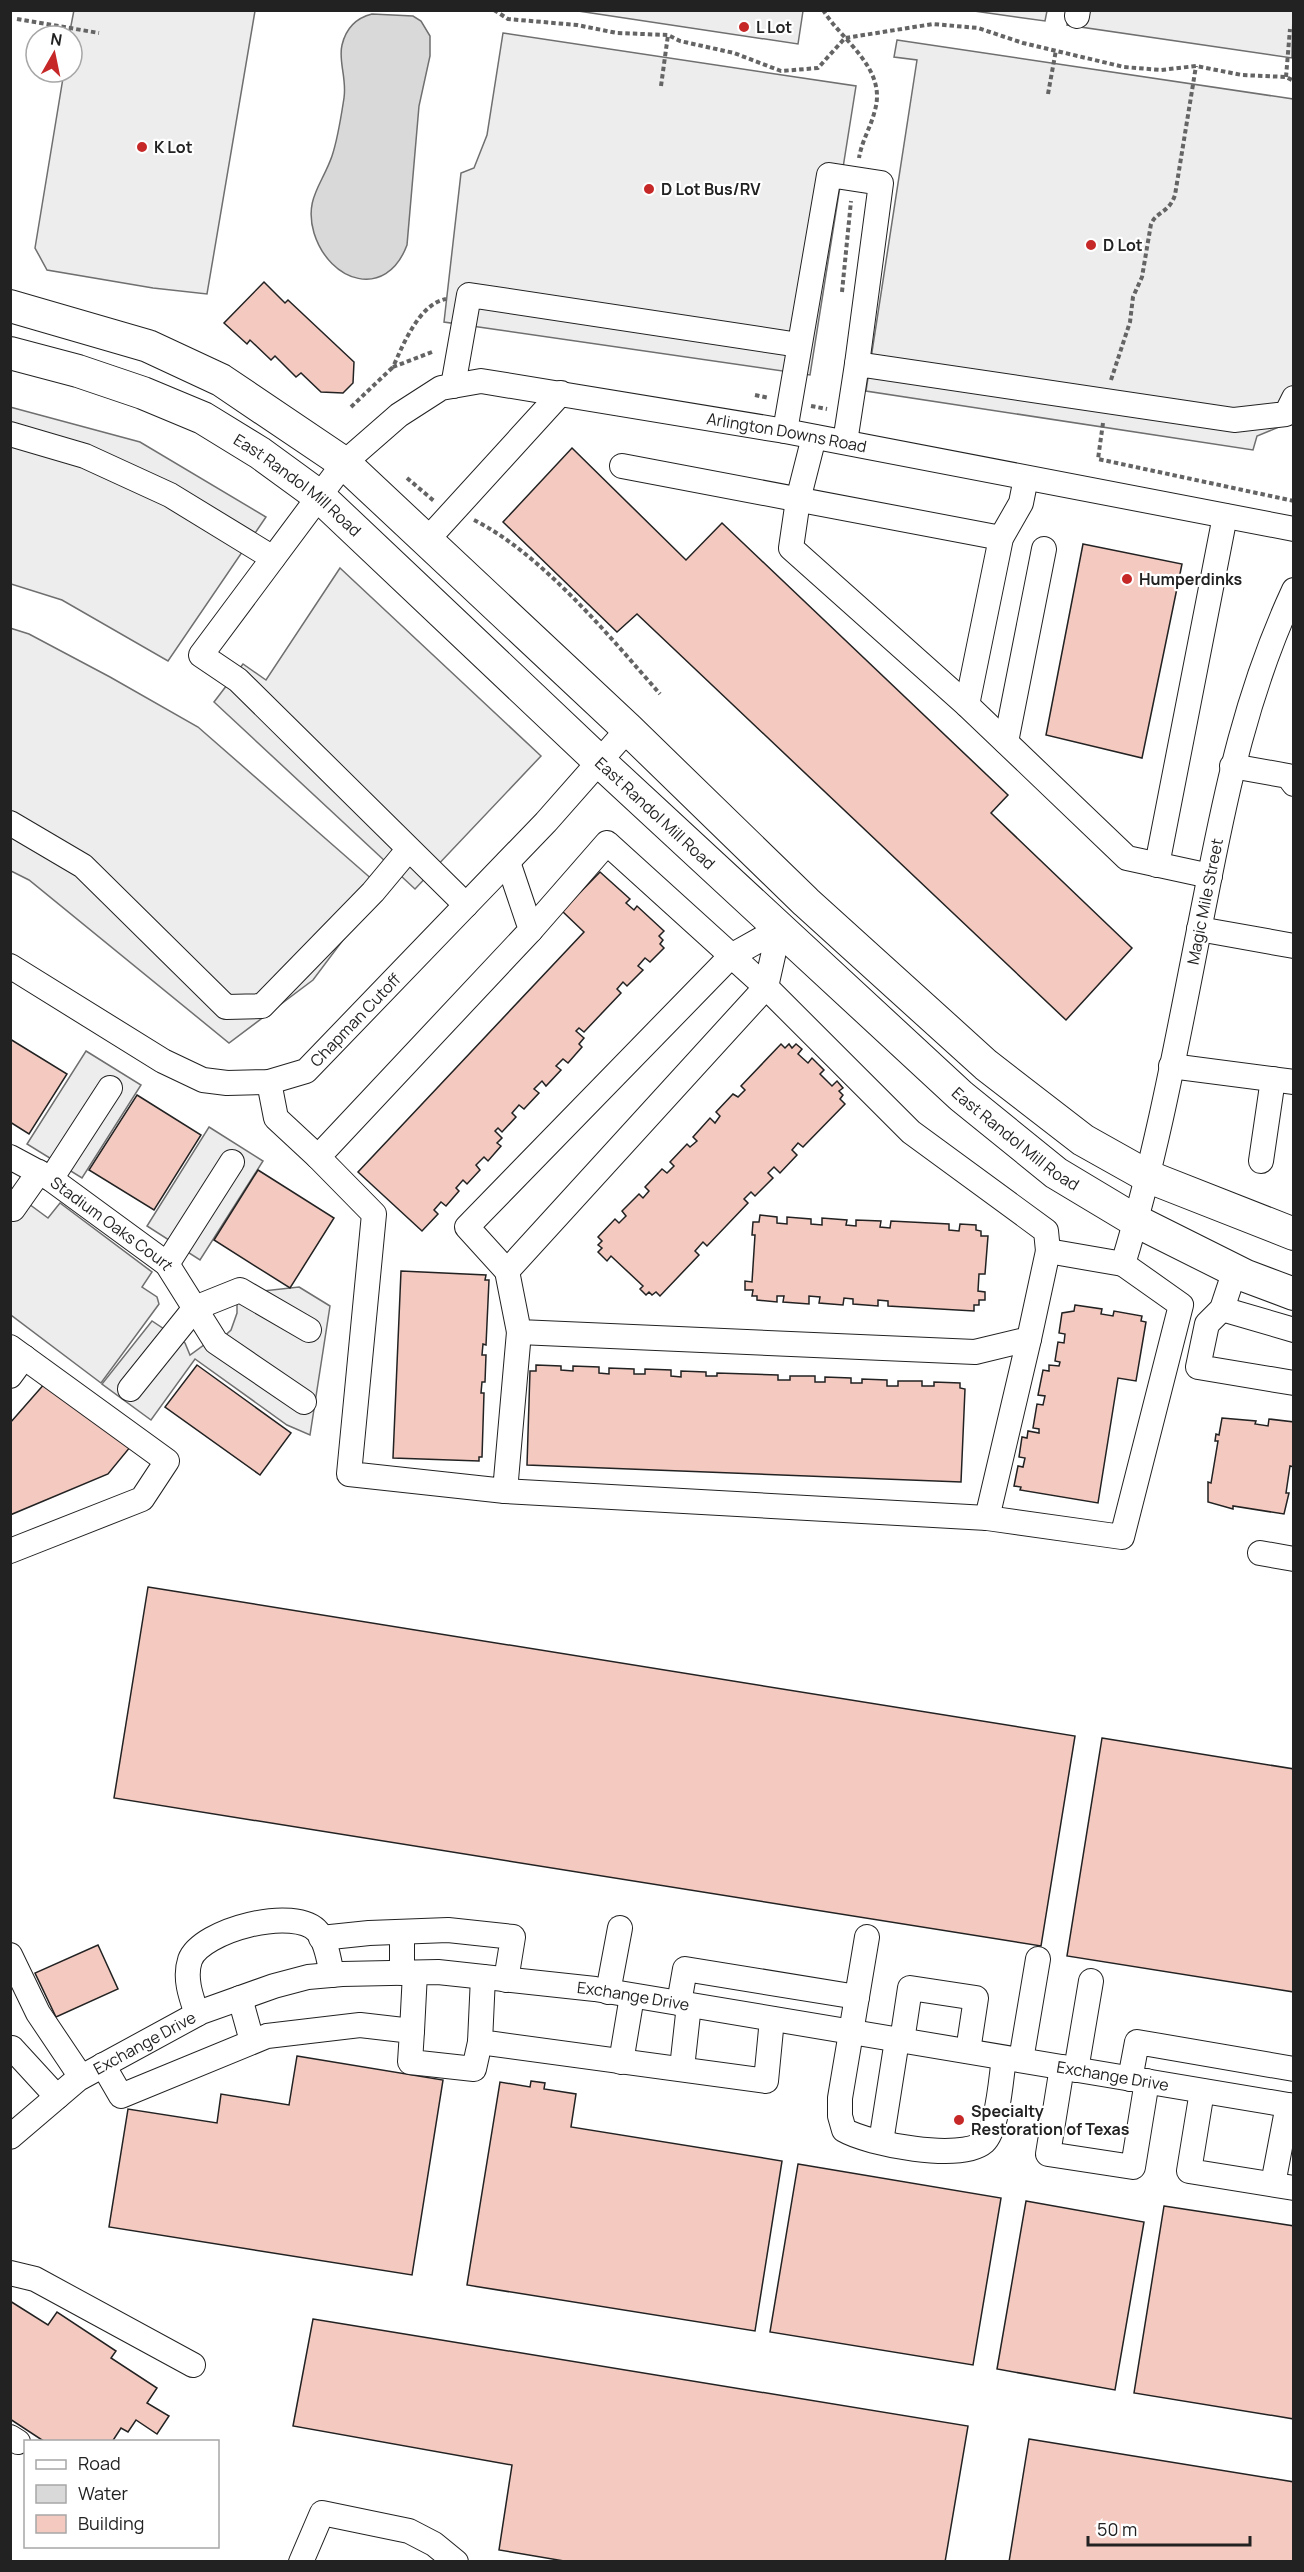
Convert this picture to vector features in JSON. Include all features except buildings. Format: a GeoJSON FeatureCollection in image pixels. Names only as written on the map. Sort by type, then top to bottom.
{"type":"FeatureCollection","features":[{"type":"Feature","properties":{"kind":"main road"},"geometry":{"type":"LineString","coordinates":[[10,306],[148,346],[211,375],[345,463],[628,729],[806,902],[986,1065],[1083,1140],[1149,1177],[1293,1234]]}},
{"type":"Feature","properties":{"kind":"main road","name":"East Randol Mill Road"},"geometry":{"type":"LineString","coordinates":[[10,353],[99,378],[203,418],[260,453],[319,496],[599,761],[961,1096],[1056,1173],[1136,1221],[1235,1270],[1293,1294]]}},
{"type":"Feature","properties":{"kind":"street"},"geometry":{"type":"LineString","coordinates":[[785,431],[829,175],[881,183],[857,364],[844,442]]}},
{"type":"Feature","properties":{"kind":"street"},"geometry":{"type":"LineString","coordinates":[[453,386],[469,295],[799,345]]}},
{"type":"Feature","properties":{"kind":"street"},"geometry":{"type":"LineString","coordinates":[[857,364],[1234,420],[1286,414],[1293,398]]}},
{"type":"Feature","properties":{"kind":"street","name":"Arlington Downs Road"},"geometry":{"type":"LineString","coordinates":[[408,850],[238,680],[201,655],[345,463],[399,414],[441,388],[481,381],[561,393],[785,431],[1293,529]]}},
{"type":"Feature","properties":{"kind":"street"},"geometry":{"type":"LineString","coordinates":[[427,540],[561,393]]}},
{"type":"Feature","properties":{"kind":"street"},"geometry":{"type":"LineString","coordinates":[[10,434],[85,456],[170,495],[273,558]]}},
{"type":"Feature","properties":{"kind":"street"},"geometry":{"type":"LineString","coordinates":[[814,437],[798,500],[791,548],[967,705],[1127,858],[1209,876]]}},
{"type":"Feature","properties":{"kind":"street"},"geometry":{"type":"LineString","coordinates":[[622,466],[1001,537]]}},
{"type":"Feature","properties":{"kind":"street"},"geometry":{"type":"LineString","coordinates":[[967,705],[1001,537],[1021,503],[1026,478]]}},
{"type":"Feature","properties":{"kind":"street"},"geometry":{"type":"LineString","coordinates":[[1157,865],[1225,516]]}},
{"type":"Feature","properties":{"kind":"street"},"geometry":{"type":"LineString","coordinates":[[1006,742],[1044,549]]}},
{"type":"Feature","properties":{"kind":"street","name":"Magic Mile Street"},"geometry":{"type":"LineString","coordinates":[[1123,1264],[1149,1177],[1232,766],[1246,712],[1293,590]]}},
{"type":"Feature","properties":{"kind":"street","name":"Chapman Cutoff"},"geometry":{"type":"LineString","coordinates":[[10,966],[163,1061],[203,1080],[227,1083],[269,1082],[306,1071],[508,862],[628,729]]}},
{"type":"Feature","properties":{"kind":"street"},"geometry":{"type":"LineString","coordinates":[[1232,766],[1288,776],[1293,784]]}},
{"type":"Feature","properties":{"kind":"street"},"geometry":{"type":"LineString","coordinates":[[10,823],[83,866],[226,1007],[262,1006],[373,892],[408,850],[466,905]]}},
{"type":"Feature","properties":{"kind":"street"},"geometry":{"type":"LineString","coordinates":[[318,1157],[531,930],[607,843],[766,987],[911,1132],[1046,1231],[1048,1251],[987,1518]]}},
{"type":"Feature","properties":{"kind":"street"},"geometry":{"type":"LineString","coordinates":[[508,862],[531,930]]}},
{"type":"Feature","properties":{"kind":"street"},"geometry":{"type":"LineString","coordinates":[[505,1491],[519,1332],[507,1271],[467,1227],[731,956],[779,929],[806,902]]}},
{"type":"Feature","properties":{"kind":"street"},"geometry":{"type":"LineString","coordinates":[[507,1271],[766,987],[779,929]]}},
{"type":"Feature","properties":{"kind":"street"},"geometry":{"type":"LineString","coordinates":[[1199,929],[1293,946]]}},
{"type":"Feature","properties":{"kind":"street"},"geometry":{"type":"LineString","coordinates":[[1171,1066],[1283,1081],[1261,1161]]}},
{"type":"Feature","properties":{"kind":"street"},"geometry":{"type":"LineString","coordinates":[[269,1082],[276,1118],[374,1214],[349,1474],[505,1491],[987,1518],[1122,1537],[1181,1305],[1123,1264],[1048,1251]]}},
{"type":"Feature","properties":{"kind":"street"},"geometry":{"type":"LineString","coordinates":[[13,1209],[45,1176],[110,1088]]}},
{"type":"Feature","properties":{"kind":"street","name":"Stadium Oaks Court"},"geometry":{"type":"LineString","coordinates":[[10,1157],[45,1176],[167,1264],[216,1342],[304,1402]]}},
{"type":"Feature","properties":{"kind":"street"},"geometry":{"type":"LineString","coordinates":[[167,1264],[232,1162]]}},
{"type":"Feature","properties":{"kind":"street"},"geometry":{"type":"LineString","coordinates":[[1235,1270],[1222,1309],[1207,1324],[1198,1367],[1293,1383]]}},
{"type":"Feature","properties":{"kind":"street"},"geometry":{"type":"LineString","coordinates":[[130,1389],[195,1308],[240,1290],[309,1330]]}},
{"type":"Feature","properties":{"kind":"street"},"geometry":{"type":"LineString","coordinates":[[1222,1309],[1293,1330]]}},
{"type":"Feature","properties":{"kind":"street"},"geometry":{"type":"LineString","coordinates":[[519,1332],[975,1352],[1029,1339]]}},
{"type":"Feature","properties":{"kind":"street"},"geometry":{"type":"LineString","coordinates":[[10,1551],[142,1499],[167,1461],[15,1360]]}},
{"type":"Feature","properties":{"kind":"street"},"geometry":{"type":"LineString","coordinates":[[1260,1553],[1293,1559]]}},
{"type":"Feature","properties":{"kind":"street"},"geometry":{"type":"LineString","coordinates":[[197,2014],[190,1996],[187,1977],[190,1959],[200,1945],[216,1936],[250,1925],[280,1920],[302,1922],[317,1931],[332,1975]]}},
{"type":"Feature","properties":{"kind":"street"},"geometry":{"type":"LineString","coordinates":[[608,1992],[620,1929]]}},
{"type":"Feature","properties":{"kind":"street"},"geometry":{"type":"LineString","coordinates":[[321,1938],[402,1932],[448,1930],[513,1937],[495,1978],[474,2069],[410,2062],[412,2031],[408,1973],[402,1932]]}},
{"type":"Feature","properties":{"kind":"street"},"geometry":{"type":"LineString","coordinates":[[867,1937],[850,2032],[840,2116],[844,2130],[858,2138],[945,2151],[969,2150],[984,2142],[993,2127],[1038,1959]]}},
{"type":"Feature","properties":{"kind":"street"},"geometry":{"type":"LineString","coordinates":[[10,1955],[38,2013],[81,2077]]}},
{"type":"Feature","properties":{"kind":"street"},"geometry":{"type":"LineString","coordinates":[[682,2068],[685,1969],[857,1996]]}},
{"type":"Feature","properties":{"kind":"street","name":"Exchange Drive"},"geometry":{"type":"LineString","coordinates":[[10,2138],[81,2077],[197,2014],[308,1977],[438,1972],[632,1995],[1291,2106]]}},
{"type":"Feature","properties":{"kind":"street"},"geometry":{"type":"LineString","coordinates":[[738,2013],[743,1978]]}},
{"type":"Feature","properties":{"kind":"street"},"geometry":{"type":"LineString","coordinates":[[1091,1981],[1048,2154],[1132,2167],[1139,2080],[1137,2042],[1293,2068]]}},
{"type":"Feature","properties":{"kind":"street"},"geometry":{"type":"LineString","coordinates":[[797,2023],[803,1988]]}},
{"type":"Feature","properties":{"kind":"street"},"geometry":{"type":"LineString","coordinates":[[881,2142],[910,1988],[976,1998],[968,2051]]}},
{"type":"Feature","properties":{"kind":"street"},"geometry":{"type":"LineString","coordinates":[[621,2062],[632,1995]]}},
{"type":"Feature","properties":{"kind":"street"},"geometry":{"type":"LineString","coordinates":[[240,1998],[252,2042]]}},
{"type":"Feature","properties":{"kind":"street"},"geometry":{"type":"LineString","coordinates":[[480,2042],[766,2081],[772,2019]]}},
{"type":"Feature","properties":{"kind":"street"},"geometry":{"type":"LineString","coordinates":[[103,2065],[121,2096],[267,2036],[360,2025],[412,2031]]}},
{"type":"Feature","properties":{"kind":"street"},"geometry":{"type":"LineString","coordinates":[[11,2048],[57,2097]]}},
{"type":"Feature","properties":{"kind":"street"},"geometry":{"type":"LineString","coordinates":[[1197,2052],[1197,2090],[1189,2171],[1283,2186],[1291,2106]]}},
{"type":"Feature","properties":{"kind":"street"},"geometry":{"type":"LineString","coordinates":[[1253,2099],[1258,2062]]}},
{"type":"Feature","properties":{"kind":"street"},"geometry":{"type":"LineString","coordinates":[[10,2273],[35,2279],[194,2365]]}},
{"type":"Feature","properties":{"kind":"street"},"geometry":{"type":"LineString","coordinates":[[301,2562],[322,2513],[409,2530],[434,2544],[456,2562]]}},
{"type":"Feature","properties":{"kind":"path"},"geometry":{"type":"LineString","coordinates":[[494,10],[508,19],[577,25],[617,33],[668,35],[680,41],[734,52],[781,70],[818,68],[845,38],[933,24],[978,28],[1023,43],[1124,67],[1161,70],[1196,66],[1242,75],[1286,77],[1293,81]]}},
{"type":"Feature","properties":{"kind":"path"},"geometry":{"type":"LineString","coordinates":[[824,10],[836,29],[864,58],[875,87],[876,108],[861,141],[856,179]]}},
{"type":"Feature","properties":{"kind":"path"},"geometry":{"type":"LineString","coordinates":[[17,19],[99,33]]}},
{"type":"Feature","properties":{"kind":"path"},"geometry":{"type":"LineString","coordinates":[[1286,77],[1290,29]]}},
{"type":"Feature","properties":{"kind":"path"},"geometry":{"type":"LineString","coordinates":[[661,86],[668,35]]}},
{"type":"Feature","properties":{"kind":"path"},"geometry":{"type":"LineString","coordinates":[[1048,94],[1056,50]]}},
{"type":"Feature","properties":{"kind":"path"},"geometry":{"type":"LineString","coordinates":[[1196,66],[1175,195],[1171,207],[1153,219],[1151,224],[1142,277],[1133,297],[1130,322],[1109,384],[1098,459],[1293,501]]}},
{"type":"Feature","properties":{"kind":"path"},"geometry":{"type":"LineString","coordinates":[[393,367],[409,330],[439,301],[469,295]]}},
{"type":"Feature","properties":{"kind":"path"},"geometry":{"type":"LineString","coordinates":[[351,407],[393,367],[432,352]]}},
{"type":"Feature","properties":{"kind":"path"},"geometry":{"type":"LineString","coordinates":[[407,478],[449,514],[476,520],[523,553],[614,642],[660,694]]}},
{"type":"Feature","properties":{"kind":"shaded area","name":"K Lot"},"geometry":{"type":"Polygon","coordinates":[[[74,10],[255,11],[207,294],[153,288],[47,270],[35,248],[62,84],[84,84],[84,24],[71,24],[74,10]]]}},
{"type":"Feature","properties":{"kind":"shaded area","name":"L Lot"},"geometry":{"type":"Polygon","coordinates":[[[803,10],[798,44],[578,11],[803,10]]]}},
{"type":"Feature","properties":{"kind":"shaded area"},"geometry":{"type":"Polygon","coordinates":[[[1047,10],[1045,21],[974,11],[1047,10]]]}},
{"type":"Feature","properties":{"kind":"shaded area"},"geometry":{"type":"Polygon","coordinates":[[[1069,11],[1293,11],[1292,58],[1067,25],[1069,11]]]}},
{"type":"Feature","properties":{"kind":"shaded area","name":"D Lot Bus/RV"},"geometry":{"type":"Polygon","coordinates":[[[503,33],[856,86],[810,375],[444,322],[461,173],[474,168],[487,135],[503,33]]]}},
{"type":"Feature","properties":{"kind":"shaded area","name":"D Lot"},"geometry":{"type":"Polygon","coordinates":[[[897,40],[1293,99],[1293,410],[1284,425],[1257,436],[1253,450],[866,391],[917,60],[894,57],[897,40]]]}},
{"type":"Feature","properties":{"kind":"shaded area"},"geometry":{"type":"Polygon","coordinates":[[[10,407],[140,442],[266,517],[168,661],[62,600],[11,584],[10,407]]]}},
{"type":"Feature","properties":{"kind":"shaded area"},"geometry":{"type":"Polygon","coordinates":[[[340,568],[541,756],[415,889],[214,702],[243,664],[266,680],[340,568]]]}},
{"type":"Feature","properties":{"kind":"shaded area"},"geometry":{"type":"Polygon","coordinates":[[[10,628],[29,634],[198,727],[382,888],[313,980],[229,1043],[29,880],[11,871],[10,628]]]}},
{"type":"Feature","properties":{"kind":"shaded area"},"geometry":{"type":"Polygon","coordinates":[[[86,1051],[141,1085],[82,1178],[27,1144],[86,1051]]]}},
{"type":"Feature","properties":{"kind":"shaded area"},"geometry":{"type":"Polygon","coordinates":[[[209,1127],[263,1161],[200,1260],[147,1226],[209,1127]]]}},
{"type":"Feature","properties":{"kind":"shaded area"},"geometry":{"type":"Polygon","coordinates":[[[10,1190],[48,1218],[60,1203],[152,1272],[142,1287],[157,1297],[159,1304],[101,1383],[11,1315],[10,1190]]]}},
{"type":"Feature","properties":{"kind":"shaded area"},"geometry":{"type":"Polygon","coordinates":[[[299,1287],[330,1306],[310,1435],[287,1425],[195,1359],[151,1420],[102,1384],[152,1321],[185,1343],[190,1355],[204,1345],[219,1341],[231,1330],[237,1313],[237,1294],[299,1287]]]}},
{"type":"Feature","properties":{"kind":"water"},"geometry":{"type":"Polygon","coordinates":[[[372,14],[413,16],[421,21],[430,36],[430,56],[419,106],[407,245],[398,263],[386,274],[372,279],[358,278],[344,273],[332,263],[321,250],[314,233],[311,211],[332,156],[339,127],[345,91],[341,57],[344,39],[352,25],[372,14]]]}},
{"type":"Feature","properties":{"kind":"place","name":"L Lot"},"geometry":{"type":"Point","coordinates":[744,27]}},
{"type":"Feature","properties":{"kind":"place","name":"K Lot"},"geometry":{"type":"Point","coordinates":[142,147]}},
{"type":"Feature","properties":{"kind":"place","name":"D Lot Bus/RV"},"geometry":{"type":"Point","coordinates":[649,189]}},
{"type":"Feature","properties":{"kind":"place","name":"D Lot"},"geometry":{"type":"Point","coordinates":[1091,245]}},
{"type":"Feature","properties":{"kind":"place","name":"Humperdinks"},"geometry":{"type":"Point","coordinates":[1127,579]}},
{"type":"Feature","properties":{"kind":"place","name":"Specialty Restoration of Texas"},"geometry":{"type":"Point","coordinates":[959,2120]}}]}
